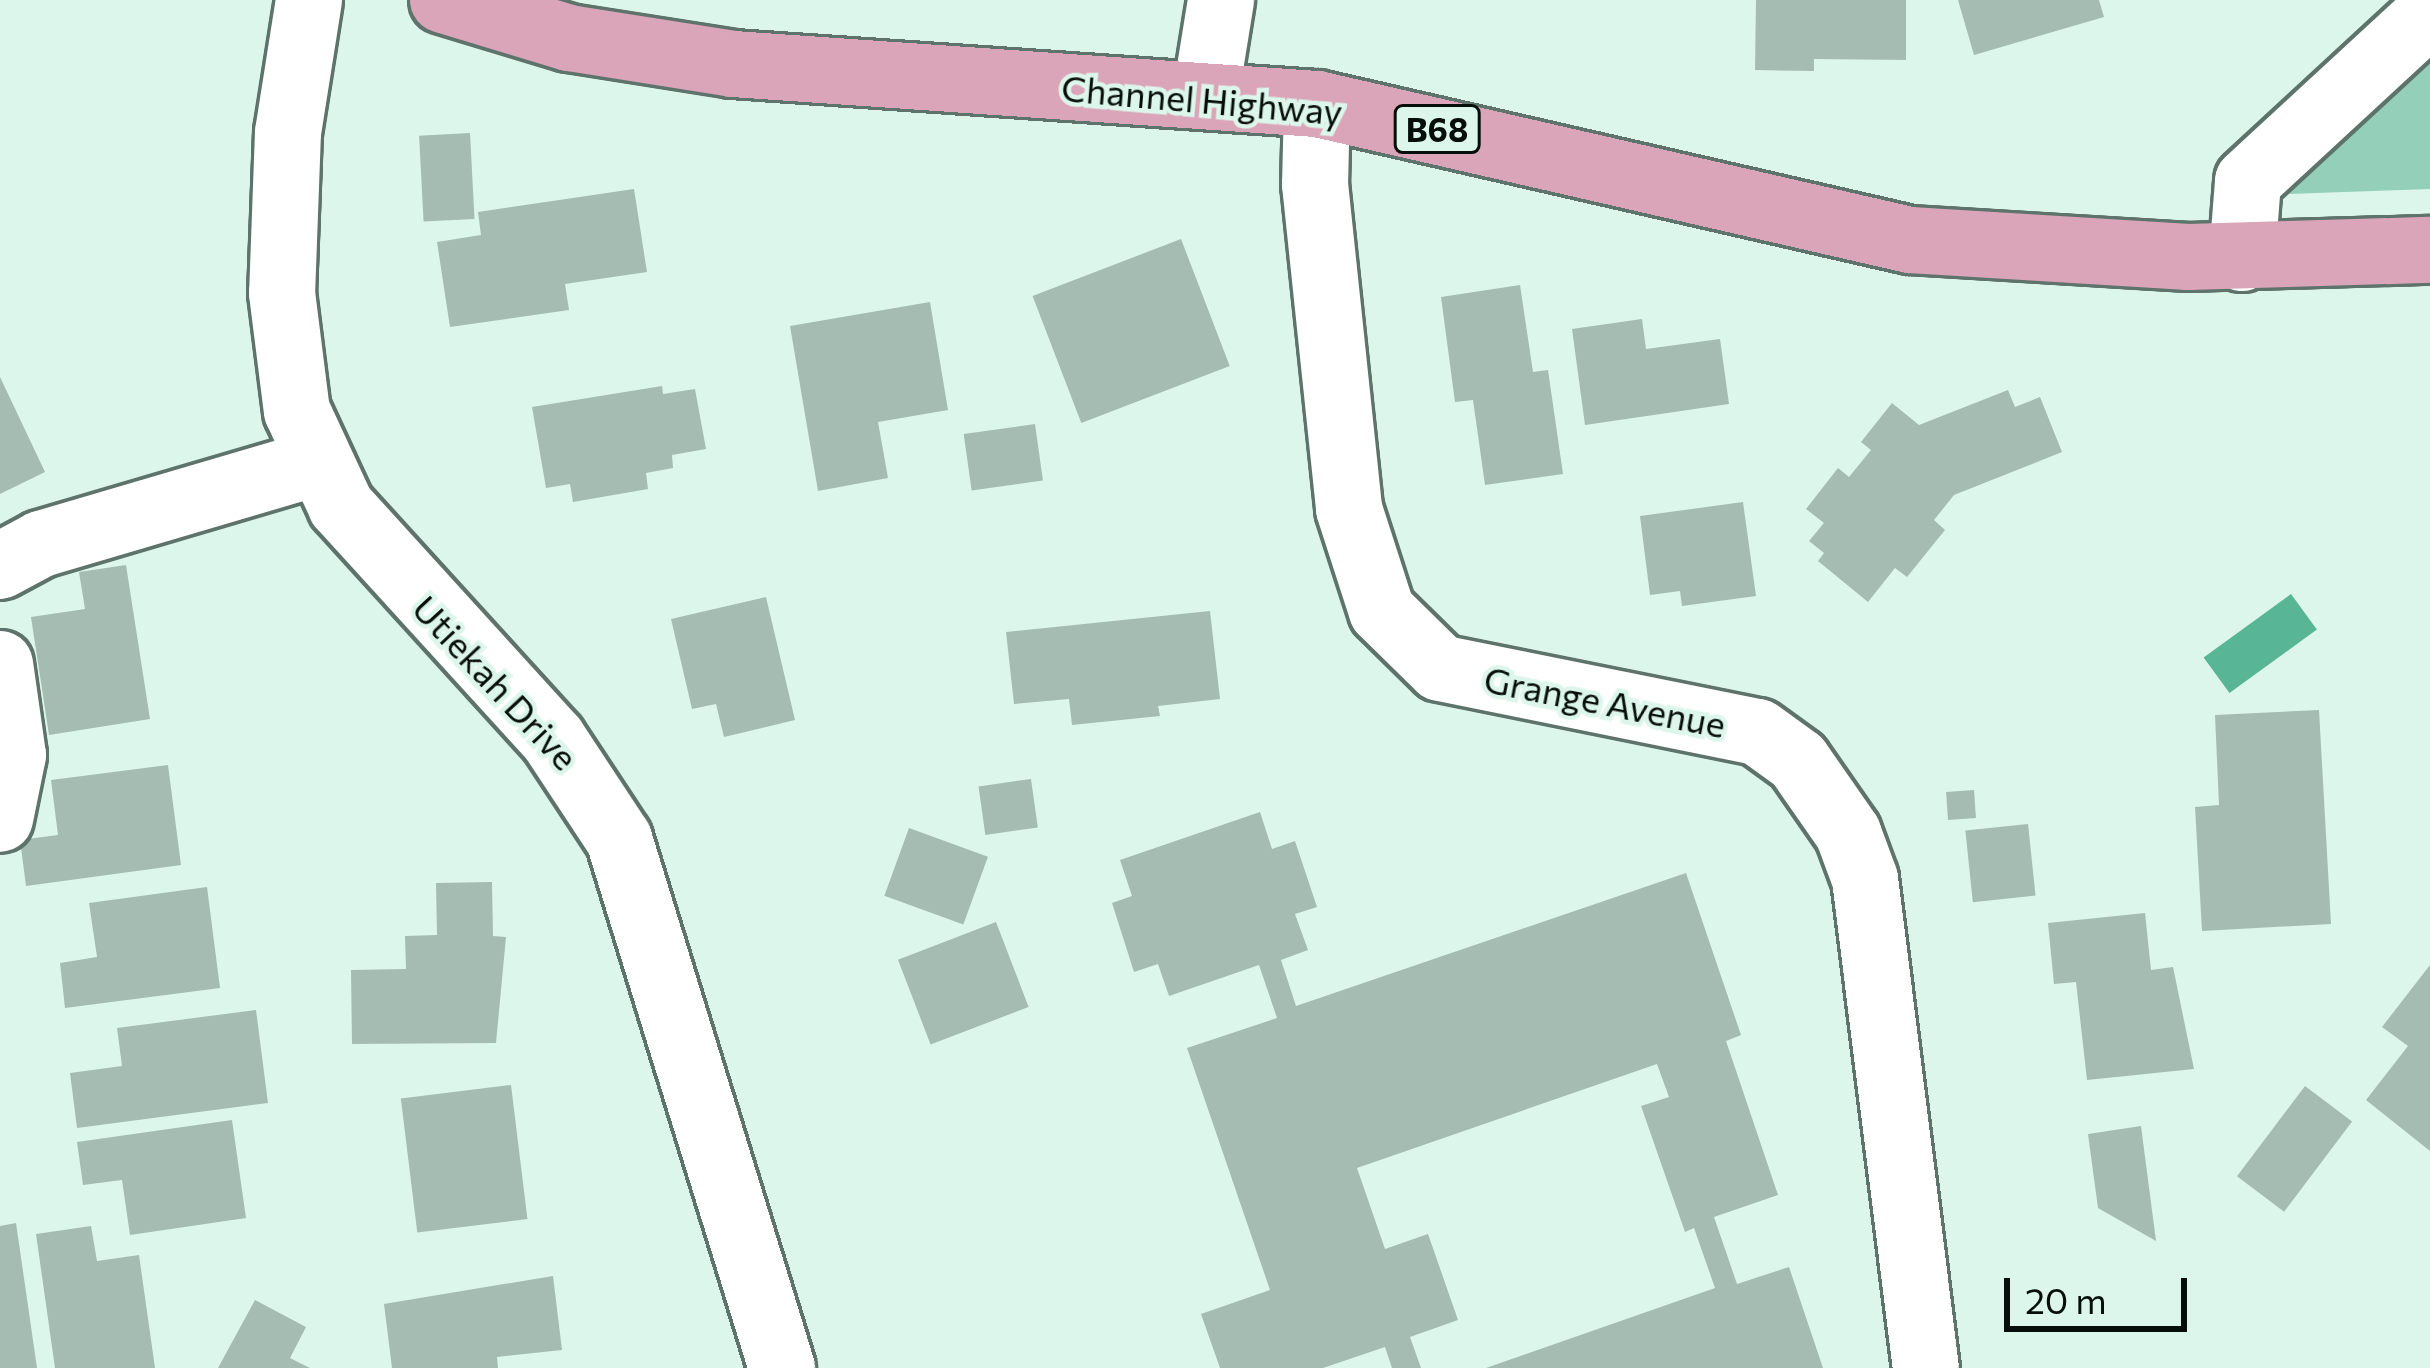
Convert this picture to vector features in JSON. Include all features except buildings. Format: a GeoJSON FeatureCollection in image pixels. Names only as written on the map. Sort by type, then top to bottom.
{"type":"FeatureCollection","features":[{"type":"Feature","properties":{"kind":"main road","name":"Channel Highway"},"geometry":{"type":"LineString","coordinates":[[443,0],[523,28],[668,56],[1318,104],[1910,240],[2242,258],[2430,250]]}},
{"type":"Feature","properties":{"kind":"street","name":"Utiekah Drive"},"geometry":{"type":"LineString","coordinates":[[309,0],[288,132],[282,293],[297,411],[317,463],[388,566],[553,739],[619,839],[782,1368]]}},
{"type":"Feature","properties":{"kind":"street"},"geometry":{"type":"LineString","coordinates":[[1206,93],[1221,0]]}},
{"type":"Feature","properties":{"kind":"street"},"geometry":{"type":"LineString","coordinates":[[2242,258],[2248,181],[2430,14]]}},
{"type":"Feature","properties":{"kind":"street","name":"Grange Avenue"},"geometry":{"type":"LineString","coordinates":[[1318,104],[1315,184],[1349,508],[1382,611],[1440,668],[1759,732],[1798,761],[1849,833],[1865,879],[1926,1368]]}},
{"type":"Feature","properties":{"kind":"street"},"geometry":{"type":"LineString","coordinates":[[0,566],[40,544],[317,463]]}},
{"type":"Feature","properties":{"kind":"street"},"geometry":{"type":"LineString","coordinates":[[0,664],[13,755],[0,818]]}},
{"type":"Feature","properties":{"kind":"shaded area"},"geometry":{"type":"Polygon","coordinates":[[[2430,59],[2430,189],[2288,194],[2430,59]]]}},
{"type":"Feature","properties":{"kind":"shaded area"},"geometry":{"type":"Polygon","coordinates":[[[2291,594],[2317,630],[2229,693],[2204,657],[2291,594]]]}}]}
